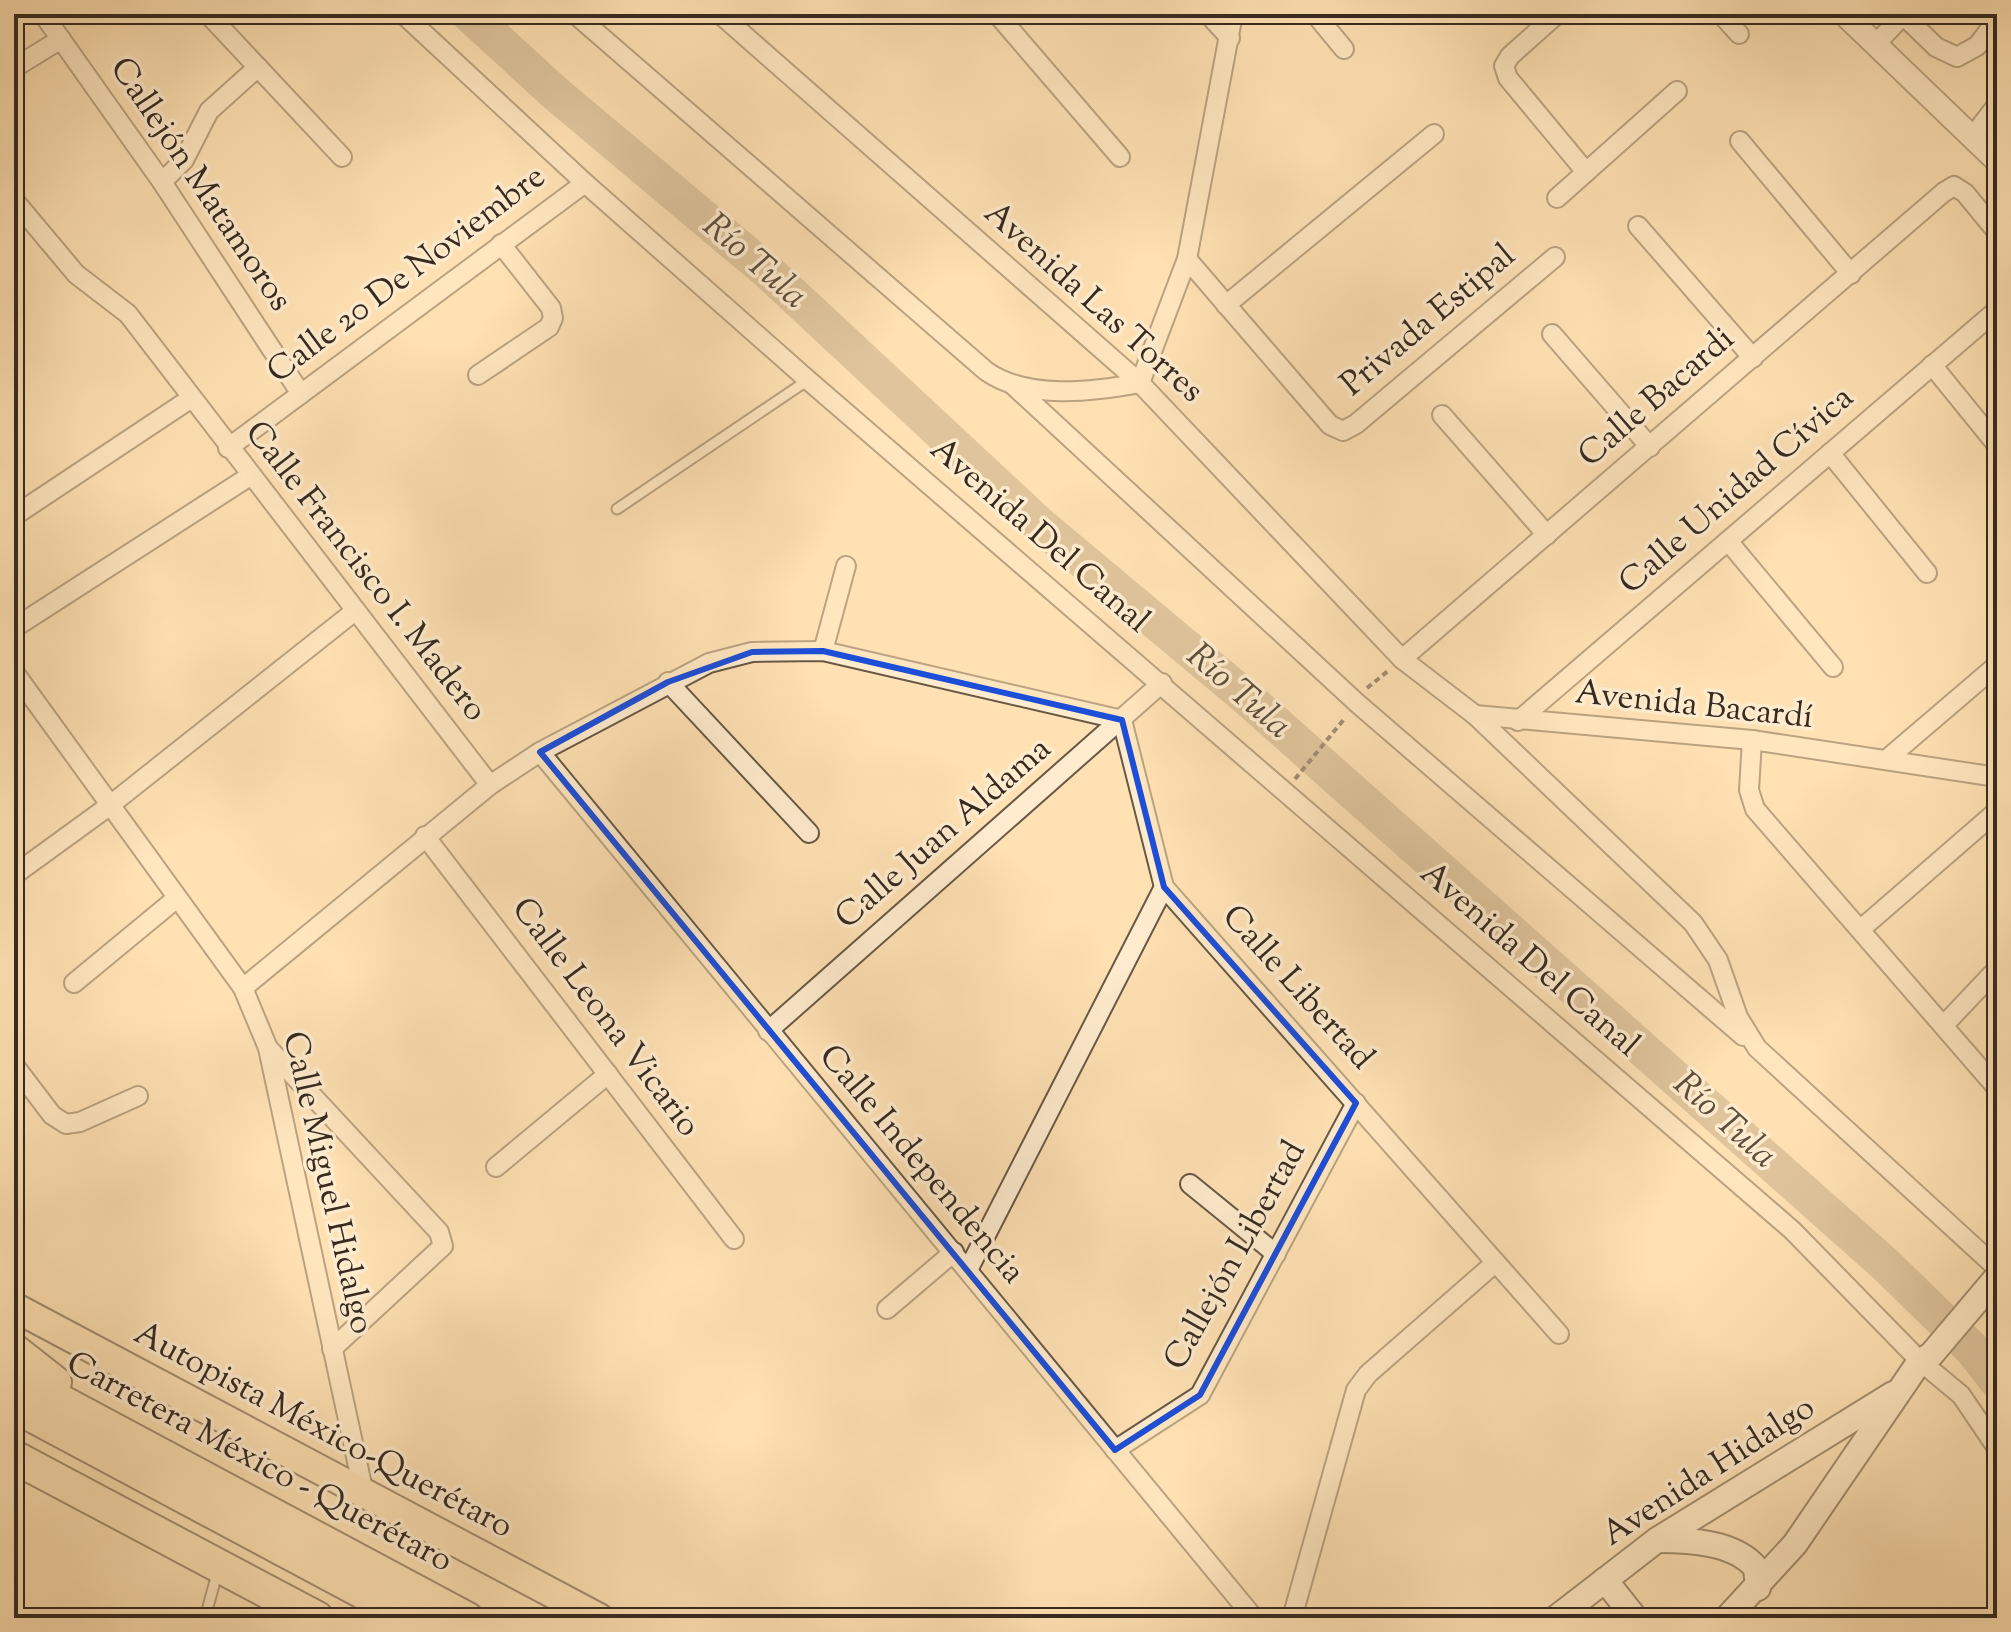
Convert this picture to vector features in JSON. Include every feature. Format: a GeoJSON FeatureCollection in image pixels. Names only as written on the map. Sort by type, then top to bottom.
{"type":"FeatureCollection","features":[{"type":"Feature","properties":{"kind":"highway"},"geometry":{"type":"LineString","coordinates":[[14,1349],[117,1430]]}},
{"type":"Feature","properties":{"kind":"highway","name":"Carretera México - Querétaro"},"geometry":{"type":"LineString","coordinates":[[14,1375],[468,1618]]}},
{"type":"Feature","properties":{"kind":"highway","name":"Carretera México - Querétaro"},"geometry":{"type":"LineString","coordinates":[[14,1407],[409,1618]]}},
{"type":"Feature","properties":{"kind":"highway"},"geometry":{"type":"LineString","coordinates":[[14,1457],[317,1618]]}},
{"type":"Feature","properties":{"kind":"main road","name":"Avenida Hidalgo"},"geometry":{"type":"LineString","coordinates":[[1727,1618],[1758,1588],[1795,1544],[1902,1388],[1993,1278]]}},
{"type":"Feature","properties":{"kind":"main road","name":"Autopista México-Querétaro"},"geometry":{"type":"LineString","coordinates":[[14,1307],[599,1618]]}},
{"type":"Feature","properties":{"kind":"main road","name":"Avenida Hidalgo"},"geometry":{"type":"LineString","coordinates":[[1556,1618],[1657,1540],[1902,1388]]}},
{"type":"Feature","properties":{"kind":"main road"},"geometry":{"type":"LineString","coordinates":[[14,1471],[285,1618]]}},
{"type":"Feature","properties":{"kind":"main road"},"geometry":{"type":"LineString","coordinates":[[1657,1540],[1699,1543],[1744,1557],[1756,1568],[1758,1588]]}},
{"type":"Feature","properties":{"kind":"main road"},"geometry":{"type":"LineString","coordinates":[[1605,1580],[1635,1618]]}},
{"type":"Feature","properties":{"kind":"street","name":"Callejón Matamoros"},"geometry":{"type":"LineString","coordinates":[[43,14],[162,182],[301,394]]}},
{"type":"Feature","properties":{"kind":"street"},"geometry":{"type":"LineString","coordinates":[[208,14],[342,157]]}},
{"type":"Feature","properties":{"kind":"street","name":"Avenida Del Canal"},"geometry":{"type":"LineString","coordinates":[[403,14],[585,183],[808,380],[1792,1230],[1961,1395],[1997,1448]]}},
{"type":"Feature","properties":{"kind":"street"},"geometry":{"type":"LineString","coordinates":[[575,14],[986,371],[1014,386],[1357,703],[1757,1048],[1993,1278]]}},
{"type":"Feature","properties":{"kind":"street","name":"Avenida Las Torres"},"geometry":{"type":"LineString","coordinates":[[720,14],[1140,383],[1402,659]]}},
{"type":"Feature","properties":{"kind":"street"},"geometry":{"type":"LineString","coordinates":[[997,14],[1120,157]]}},
{"type":"Feature","properties":{"kind":"street"},"geometry":{"type":"LineString","coordinates":[[1208,14],[1230,38]]}},
{"type":"Feature","properties":{"kind":"street"},"geometry":{"type":"LineString","coordinates":[[1014,386],[1099,390],[1140,383],[1187,259],[1233,14]]}},
{"type":"Feature","properties":{"kind":"street"},"geometry":{"type":"LineString","coordinates":[[1315,14],[1344,49]]}},
{"type":"Feature","properties":{"kind":"street"},"geometry":{"type":"LineString","coordinates":[[1557,14],[1510,56],[1504,66],[1508,78],[1586,172]]}},
{"type":"Feature","properties":{"kind":"street"},"geometry":{"type":"LineString","coordinates":[[1721,14],[1739,34]]}},
{"type":"Feature","properties":{"kind":"street"},"geometry":{"type":"LineString","coordinates":[[1844,14],[1997,161]]}},
{"type":"Feature","properties":{"kind":"street"},"geometry":{"type":"LineString","coordinates":[[1876,44],[1902,15],[1936,47],[1957,57],[1977,46],[1997,20]]}},
{"type":"Feature","properties":{"kind":"street"},"geometry":{"type":"LineString","coordinates":[[14,68],[61,39]]}},
{"type":"Feature","properties":{"kind":"street"},"geometry":{"type":"LineString","coordinates":[[162,182],[184,160],[217,102],[258,67]]}},
{"type":"Feature","properties":{"kind":"street"},"geometry":{"type":"LineString","coordinates":[[1557,198],[1677,91]]}},
{"type":"Feature","properties":{"kind":"street"},"geometry":{"type":"LineString","coordinates":[[1973,136],[1997,105]]}},
{"type":"Feature","properties":{"kind":"street"},"geometry":{"type":"LineString","coordinates":[[1187,259],[1226,305],[1434,134]]}},
{"type":"Feature","properties":{"kind":"street"},"geometry":{"type":"LineString","coordinates":[[1740,141],[1851,274]]}},
{"type":"Feature","properties":{"kind":"street","name":"Calle 20 De Noviembre"},"geometry":{"type":"LineString","coordinates":[[228,448],[585,183]]}},
{"type":"Feature","properties":{"kind":"street","name":"Calle Bacardi"},"geometry":{"type":"LineString","coordinates":[[1402,659],[1954,186],[1965,193],[1997,232]]}},
{"type":"Feature","properties":{"kind":"street","name":"Calle Francisco I. Madero"},"geometry":{"type":"LineString","coordinates":[[14,200],[76,274],[112,298],[128,314],[190,399],[490,785]]}},
{"type":"Feature","properties":{"kind":"street"},"geometry":{"type":"LineString","coordinates":[[1638,226],[1753,358]]}},
{"type":"Feature","properties":{"kind":"street"},"geometry":{"type":"LineString","coordinates":[[478,375],[549,327],[553,318],[551,308],[501,244]]}},
{"type":"Feature","properties":{"kind":"street","name":"Privada Estipal"},"geometry":{"type":"LineString","coordinates":[[1226,305],[1330,425],[1343,431],[1356,424],[1555,257]]}},
{"type":"Feature","properties":{"kind":"street","name":"Calle Unidad Cívica"},"geometry":{"type":"LineString","coordinates":[[1518,721],[1997,310]]}},
{"type":"Feature","properties":{"kind":"street"},"geometry":{"type":"LineString","coordinates":[[1552,334],[1650,447]]}},
{"type":"Feature","properties":{"kind":"street"},"geometry":{"type":"LineString","coordinates":[[1932,365],[1997,445]]}},
{"type":"Feature","properties":{"kind":"street"},"geometry":{"type":"LineString","coordinates":[[14,516],[190,399]]}},
{"type":"Feature","properties":{"kind":"street"},"geometry":{"type":"LineString","coordinates":[[1442,415],[1547,535]]}},
{"type":"Feature","properties":{"kind":"street"},"geometry":{"type":"LineString","coordinates":[[1830,453],[1927,573]]}},
{"type":"Feature","properties":{"kind":"street"},"geometry":{"type":"LineString","coordinates":[[14,628],[250,476]]}},
{"type":"Feature","properties":{"kind":"street"},"geometry":{"type":"LineString","coordinates":[[1728,541],[1833,667]]}},
{"type":"Feature","properties":{"kind":"street"},"geometry":{"type":"LineString","coordinates":[[823,651],[846,566]]}},
{"type":"Feature","properties":{"kind":"street"},"geometry":{"type":"LineString","coordinates":[[14,875],[109,806],[355,611]]}},
{"type":"Feature","properties":{"kind":"street"},"geometry":{"type":"LineString","coordinates":[[243,988],[490,785],[540,752],[709,663],[752,652],[823,651],[1122,720]]}},
{"type":"Feature","properties":{"kind":"street","name":"Avenida Bacardí"},"geometry":{"type":"LineString","coordinates":[[1402,659],[1475,715],[1752,740],[1997,777]]}},
{"type":"Feature","properties":{"kind":"street"},"geometry":{"type":"LineString","coordinates":[[1887,759],[1997,665]]}},
{"type":"Feature","properties":{"kind":"street","name":"Calle Miguel Hidalgo"},"geometry":{"type":"LineString","coordinates":[[14,672],[243,988],[268,1048],[364,1494]]}},
{"type":"Feature","properties":{"kind":"street"},"geometry":{"type":"LineString","coordinates":[[668,682],[809,833]]}},
{"type":"Feature","properties":{"kind":"street","name":"Calle Juan Aldama"},"geometry":{"type":"LineString","coordinates":[[768,1031],[1162,683]]}},
{"type":"Feature","properties":{"kind":"street"},"geometry":{"type":"LineString","coordinates":[[1475,715],[1693,923],[1718,960],[1738,1017],[1757,1048]]}},
{"type":"Feature","properties":{"kind":"street","name":"Calle Libertad"},"geometry":{"type":"LineString","coordinates":[[1122,720],[1164,887],[1559,1334]]}},
{"type":"Feature","properties":{"kind":"street"},"geometry":{"type":"LineString","coordinates":[[1752,740],[1749,790],[1755,809],[1996,1084]]}},
{"type":"Feature","properties":{"kind":"street","name":"Calle Independencia"},"geometry":{"type":"LineString","coordinates":[[540,752],[1254,1618]]}},
{"type":"Feature","properties":{"kind":"street"},"geometry":{"type":"LineString","coordinates":[[1861,929],[1997,811]]}},
{"type":"Feature","properties":{"kind":"street","name":"Calle Leona Vicario"},"geometry":{"type":"LineString","coordinates":[[425,836],[734,1239]]}},
{"type":"Feature","properties":{"kind":"street"},"geometry":{"type":"LineString","coordinates":[[968,1270],[1164,887]]}},
{"type":"Feature","properties":{"kind":"street"},"geometry":{"type":"LineString","coordinates":[[74,983],[177,898]]}},
{"type":"Feature","properties":{"kind":"street"},"geometry":{"type":"LineString","coordinates":[[1944,1025],[1997,969]]}},
{"type":"Feature","properties":{"kind":"street"},"geometry":{"type":"LineString","coordinates":[[268,1048],[439,1232],[443,1246],[332,1349]]}},
{"type":"Feature","properties":{"kind":"street"},"geometry":{"type":"LineString","coordinates":[[14,1065],[52,1115],[66,1124],[80,1122],[138,1096]]}},
{"type":"Feature","properties":{"kind":"street"},"geometry":{"type":"LineString","coordinates":[[496,1167],[608,1074]]}},
{"type":"Feature","properties":{"kind":"street","name":"Callejón Libertad"},"geometry":{"type":"LineString","coordinates":[[1115,1450],[1200,1395],[1356,1103]]}},
{"type":"Feature","properties":{"kind":"street"},"geometry":{"type":"LineString","coordinates":[[1190,1184],[1276,1254]]}},
{"type":"Feature","properties":{"kind":"street"},"geometry":{"type":"LineString","coordinates":[[887,1309],[954,1252]]}},
{"type":"Feature","properties":{"kind":"street"},"geometry":{"type":"LineString","coordinates":[[1292,1618],[1356,1390],[1368,1374],[1495,1263]]}},
{"type":"Feature","properties":{"kind":"lane"},"geometry":{"type":"LineString","coordinates":[[617,509],[808,380]]}},
{"type":"Feature","properties":{"kind":"lane"},"geometry":{"type":"LineString","coordinates":[[205,1618],[215,1581]]}},
{"type":"Feature","properties":{"kind":"path"},"geometry":{"type":"LineString","coordinates":[[1369,686],[1402,659]]}},
{"type":"Feature","properties":{"kind":"path"},"geometry":{"type":"LineString","coordinates":[[1292,783],[1357,703]]}},
{"type":"Feature","properties":{"kind":"highlighted area"},"geometry":{"type":"Polygon","coordinates":[[[823,651],[1122,720],[1164,887],[1356,1103],[1200,1395],[1115,1450],[540,752],[668,682],[752,652],[823,651]]]}},
{"type":"Feature","properties":{"kind":"waterway","name":"Río Tula"},"geometry":{"type":"LineString","coordinates":[[469,14],[555,93],[766,270],[1040,525],[1247,698],[1887,1266],[1972,1349],[1997,1381]]}}]}
